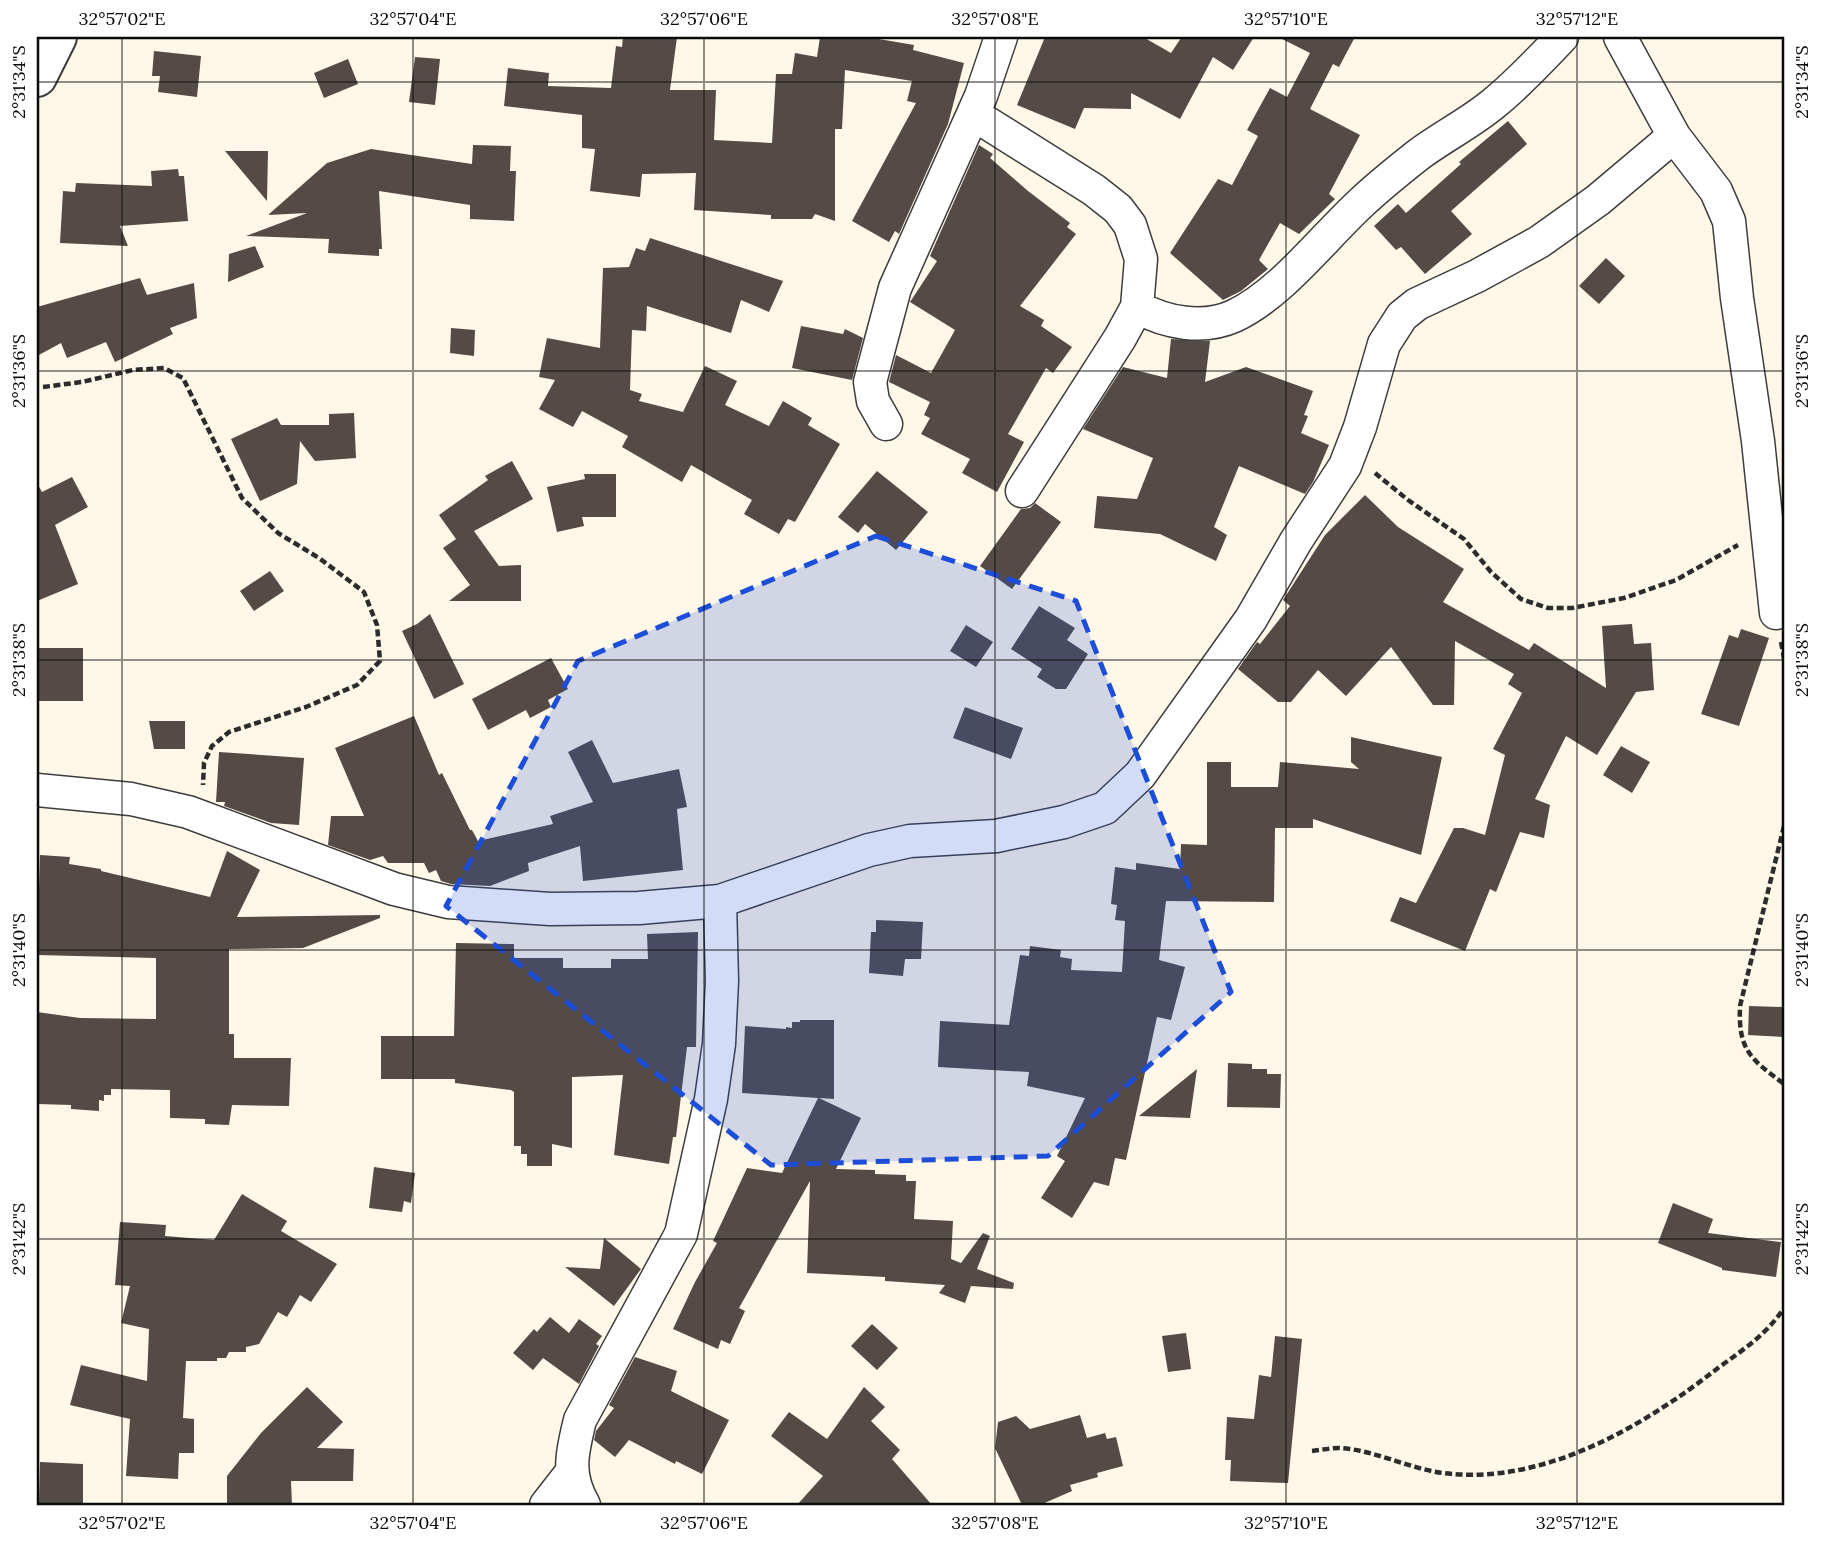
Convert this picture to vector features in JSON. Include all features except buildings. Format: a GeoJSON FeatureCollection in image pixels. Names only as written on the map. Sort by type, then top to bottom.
{"type":"FeatureCollection","features":[{"type":"Feature","properties":{"kind":"street"},"geometry":{"type":"LineString","coordinates":[[37,77],[57,37]]}},
{"type":"Feature","properties":{"kind":"street"},"geometry":{"type":"LineString","coordinates":[[1137,307],[1155,317],[1174,322],[1215,323],[1236,315],[1271,290],[1362,203],[1419,155],[1492,106],[1530,72],[1562,37]]}},
{"type":"Feature","properties":{"kind":"street"},"geometry":{"type":"LineString","coordinates":[[1620,37],[1674,136],[1716,191],[1729,221],[1758,442],[1776,613]]}},
{"type":"Feature","properties":{"kind":"street"},"geometry":{"type":"LineString","coordinates":[[886,424],[873,401],[870,382],[895,288],[973,114],[991,39]]}},
{"type":"Feature","properties":{"kind":"street"},"geometry":{"type":"LineString","coordinates":[[973,114],[1094,190],[1118,209],[1130,225],[1141,259],[1137,307],[1022,492]]}},
{"type":"Feature","properties":{"kind":"street"},"geometry":{"type":"LineString","coordinates":[[37,790],[131,799],[202,817],[394,889],[448,902],[550,909],[639,908],[720,901],[869,850],[910,841],[996,836],[1064,822],[1105,808],[1140,775],[1251,619],[1296,541],[1345,467],[1360,427],[1384,344],[1402,316],[1417,304],[1538,243],[1598,200],[1674,136]]}},
{"type":"Feature","properties":{"kind":"street"},"geometry":{"type":"LineString","coordinates":[[584,1505],[571,1474],[580,1420],[681,1234],[711,1099],[719,1044],[722,981],[720,901]]}},
{"type":"Feature","properties":{"kind":"street"},"geometry":{"type":"LineString","coordinates":[[546,1505],[571,1474]]}},
{"type":"Feature","properties":{"kind":"path"},"geometry":{"type":"LineString","coordinates":[[43,387],[82,382],[133,370],[164,368],[183,378],[242,498],[278,533],[319,558],[364,592],[377,625],[380,661],[357,685],[306,707],[229,732],[212,746],[204,763],[202,817]]}},
{"type":"Feature","properties":{"kind":"path"},"geometry":{"type":"LineString","coordinates":[[1351,451],[1408,500],[1464,539],[1491,572],[1521,599],[1548,608],[1572,608],[1624,598],[1676,580],[1767,528]]}},
{"type":"Feature","properties":{"kind":"path"},"geometry":{"type":"LineString","coordinates":[[1784,826],[1740,1006],[1739,1020],[1745,1048],[1754,1061],[1784,1084]]}},
{"type":"Feature","properties":{"kind":"path"},"geometry":{"type":"LineString","coordinates":[[1312,1451],[1339,1448],[1451,1474],[1490,1475],[1530,1469],[1643,1422],[1685,1394],[1771,1328],[1784,1308]]}},
{"type":"Feature","properties":{"kind":"highlighted area"},"geometry":{"type":"Polygon","coordinates":[[[876,536],[1076,601],[1231,992],[1048,1156],[771,1165],[446,906],[578,661],[876,536]]]}}]}
